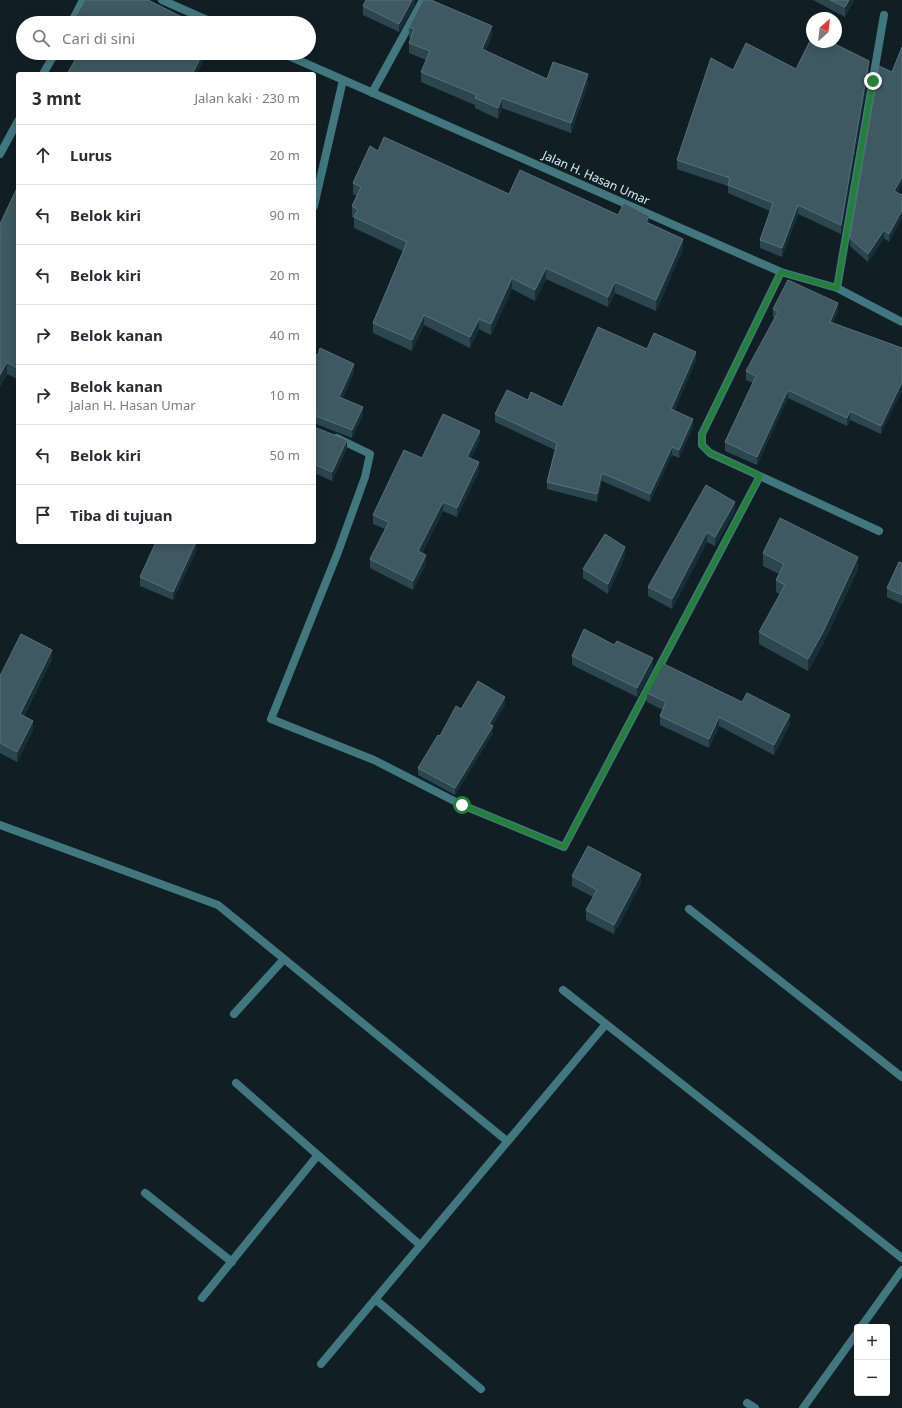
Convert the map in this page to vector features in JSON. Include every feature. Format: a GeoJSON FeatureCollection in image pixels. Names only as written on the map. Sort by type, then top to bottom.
{"type":"FeatureCollection","features":[{"type":"Feature","properties":{"kind":"street"},"geometry":{"type":"LineString","coordinates":[[75,16],[83,0]]}},
{"type":"Feature","properties":{"kind":"street"},"geometry":{"type":"LineString","coordinates":[[162,0],[198,16]]}},
{"type":"Feature","properties":{"kind":"street"},"geometry":{"type":"LineString","coordinates":[[372,93],[423,0]]}},
{"type":"Feature","properties":{"kind":"street"},"geometry":{"type":"LineString","coordinates":[[837,288],[884,16]]}},
{"type":"Feature","properties":{"kind":"street"},"geometry":{"type":"LineString","coordinates":[[44,72],[51,60]]}},
{"type":"Feature","properties":{"kind":"street","name":"Jalan H. Hasan Umar"},"geometry":{"type":"LineString","coordinates":[[298,60],[781,272],[837,288],[902,322]]}},
{"type":"Feature","properties":{"kind":"street"},"geometry":{"type":"LineString","coordinates":[[316,197],[343,80]]}},
{"type":"Feature","properties":{"kind":"street"},"geometry":{"type":"LineString","coordinates":[[0,154],[16,125]]}},
{"type":"Feature","properties":{"kind":"street"},"geometry":{"type":"LineString","coordinates":[[781,272],[702,434],[702,445],[710,453],[879,531]]}},
{"type":"Feature","properties":{"kind":"street"},"geometry":{"type":"LineString","coordinates":[[328,434],[356,446],[370,454],[365,477],[338,552],[271,719],[374,760],[462,805],[564,847],[760,476]]}},
{"type":"Feature","properties":{"kind":"street"},"geometry":{"type":"LineString","coordinates":[[0,825],[218,905],[507,1141]]}},
{"type":"Feature","properties":{"kind":"street"},"geometry":{"type":"LineString","coordinates":[[689,909],[902,1077]]}},
{"type":"Feature","properties":{"kind":"street"},"geometry":{"type":"LineString","coordinates":[[234,1014],[284,959]]}},
{"type":"Feature","properties":{"kind":"street"},"geometry":{"type":"LineString","coordinates":[[563,990],[902,1258]]}},
{"type":"Feature","properties":{"kind":"street"},"geometry":{"type":"LineString","coordinates":[[321,1364],[606,1024]]}},
{"type":"Feature","properties":{"kind":"street"},"geometry":{"type":"LineString","coordinates":[[236,1083],[420,1245]]}},
{"type":"Feature","properties":{"kind":"street"},"geometry":{"type":"LineString","coordinates":[[202,1298],[318,1155]]}},
{"type":"Feature","properties":{"kind":"street"},"geometry":{"type":"LineString","coordinates":[[145,1193],[232,1262]]}},
{"type":"Feature","properties":{"kind":"street"},"geometry":{"type":"LineString","coordinates":[[863,1324],[902,1270]]}},
{"type":"Feature","properties":{"kind":"street"},"geometry":{"type":"LineString","coordinates":[[375,1299],[481,1389]]}},
{"type":"Feature","properties":{"kind":"street"},"geometry":{"type":"LineString","coordinates":[[803,1408],[854,1337]]}},
{"type":"Feature","properties":{"kind":"street"},"geometry":{"type":"LineString","coordinates":[[747,1403],[755,1408]]}},
{"type":"Feature","properties":{"kind":"building"},"geometry":{"type":"Polygon","coordinates":[[[85,0],[148,0],[180,16],[76,16],[85,0]]]}},
{"type":"Feature","properties":{"kind":"building"},"geometry":{"type":"Polygon","coordinates":[[[366,0],[412,0],[399,24],[363,6],[366,0]]]}},
{"type":"Feature","properties":{"kind":"building"},"geometry":{"type":"Polygon","coordinates":[[[423,0],[431,0],[492,26],[482,49],[547,79],[553,62],[588,74],[571,123],[502,98],[498,108],[475,98],[477,95],[421,72],[430,51],[409,43],[414,29],[409,27],[423,0]]]}},
{"type":"Feature","properties":{"kind":"building"},"geometry":{"type":"Polygon","coordinates":[[[830,0],[849,0],[845,7],[830,0]]]}},
{"type":"Feature","properties":{"kind":"building"},"geometry":{"type":"Polygon","coordinates":[[[746,43],[796,69],[806,48],[842,48],[869,61],[841,225],[798,205],[782,248],[760,240],[773,203],[728,185],[730,178],[677,160],[711,58],[733,70],[746,43]]]}},
{"type":"Feature","properties":{"kind":"building"},"geometry":{"type":"Polygon","coordinates":[[[902,47],[902,177],[894,191],[902,195],[902,210],[889,234],[884,230],[868,254],[850,238],[879,66],[892,72],[902,47]]]}},
{"type":"Feature","properties":{"kind":"building"},"geometry":{"type":"Polygon","coordinates":[[[75,60],[199,60],[193,72],[68,72],[75,60]]]}},
{"type":"Feature","properties":{"kind":"building"},"geometry":{"type":"Polygon","coordinates":[[[384,137],[509,194],[520,170],[618,215],[624,203],[649,216],[646,222],[683,239],[656,300],[615,282],[608,297],[546,268],[535,290],[512,278],[491,324],[479,319],[470,337],[424,315],[412,340],[373,323],[407,242],[354,217],[358,210],[352,206],[361,187],[353,183],[370,146],[378,151],[384,137]]]}},
{"type":"Feature","properties":{"kind":"building"},"geometry":{"type":"Polygon","coordinates":[[[16,190],[16,367],[7,362],[0,375],[0,235],[2,231],[0,230],[0,224],[16,190]]]}},
{"type":"Feature","properties":{"kind":"building"},"geometry":{"type":"Polygon","coordinates":[[[788,280],[838,303],[830,322],[902,348],[902,382],[881,426],[850,411],[847,418],[788,390],[757,457],[725,442],[756,376],[746,371],[778,312],[773,309],[788,280]]]}},
{"type":"Feature","properties":{"kind":"building"},"geometry":{"type":"Polygon","coordinates":[[[598,327],[647,349],[654,333],[696,352],[671,409],[693,419],[679,450],[672,447],[650,494],[602,473],[597,494],[547,482],[557,443],[495,414],[507,390],[528,400],[531,392],[562,407],[598,327]]]}},
{"type":"Feature","properties":{"kind":"building"},"geometry":{"type":"Polygon","coordinates":[[[320,348],[354,364],[339,397],[363,407],[352,430],[316,416],[316,354],[318,355],[320,348]]]}},
{"type":"Feature","properties":{"kind":"building"},"geometry":{"type":"Polygon","coordinates":[[[443,414],[480,431],[467,457],[479,462],[457,508],[443,502],[418,551],[426,555],[413,581],[370,559],[389,522],[373,515],[404,450],[422,458],[443,414]]]}},
{"type":"Feature","properties":{"kind":"building"},"geometry":{"type":"Polygon","coordinates":[[[316,428],[347,440],[332,472],[316,465],[316,428]]]}},
{"type":"Feature","properties":{"kind":"building"},"geometry":{"type":"Polygon","coordinates":[[[706,485],[735,502],[715,537],[707,532],[672,599],[648,587],[706,485]]]}},
{"type":"Feature","properties":{"kind":"building"},"geometry":{"type":"Polygon","coordinates":[[[780,518],[858,557],[823,632],[808,659],[759,632],[785,585],[776,580],[784,564],[763,553],[780,518]]]}},
{"type":"Feature","properties":{"kind":"building"},"geometry":{"type":"Polygon","coordinates":[[[605,534],[625,547],[608,584],[583,569],[605,534]]]}},
{"type":"Feature","properties":{"kind":"building"},"geometry":{"type":"Polygon","coordinates":[[[155,544],[195,544],[173,592],[140,577],[155,544]]]}},
{"type":"Feature","properties":{"kind":"building"},"geometry":{"type":"Polygon","coordinates":[[[899,562],[902,563],[902,595],[887,588],[899,562]]]}},
{"type":"Feature","properties":{"kind":"building"},"geometry":{"type":"Polygon","coordinates":[[[584,629],[614,645],[617,641],[653,658],[637,688],[572,656],[584,629]]]}},
{"type":"Feature","properties":{"kind":"building"},"geometry":{"type":"Polygon","coordinates":[[[21,634],[52,650],[20,714],[33,721],[17,752],[0,743],[0,676],[21,634]]]}},
{"type":"Feature","properties":{"kind":"building"},"geometry":{"type":"Polygon","coordinates":[[[662,663],[742,702],[747,693],[790,715],[774,745],[719,717],[709,739],[660,716],[666,702],[647,693],[662,663]]]}},
{"type":"Feature","properties":{"kind":"building"},"geometry":{"type":"Polygon","coordinates":[[[478,681],[505,697],[489,724],[493,726],[455,788],[418,768],[438,735],[440,736],[456,706],[461,709],[478,681]]]}},
{"type":"Feature","properties":{"kind":"building"},"geometry":{"type":"Polygon","coordinates":[[[588,846],[641,874],[614,925],[586,910],[597,890],[572,876],[588,846]]]}},
{"type":"Feature","properties":{"kind":"route"},"geometry":{"type":"LineString","coordinates":[[462,805],[564,847],[760,476],[710,453],[702,445],[702,434],[781,272],[837,288],[873,81]]}}]}
